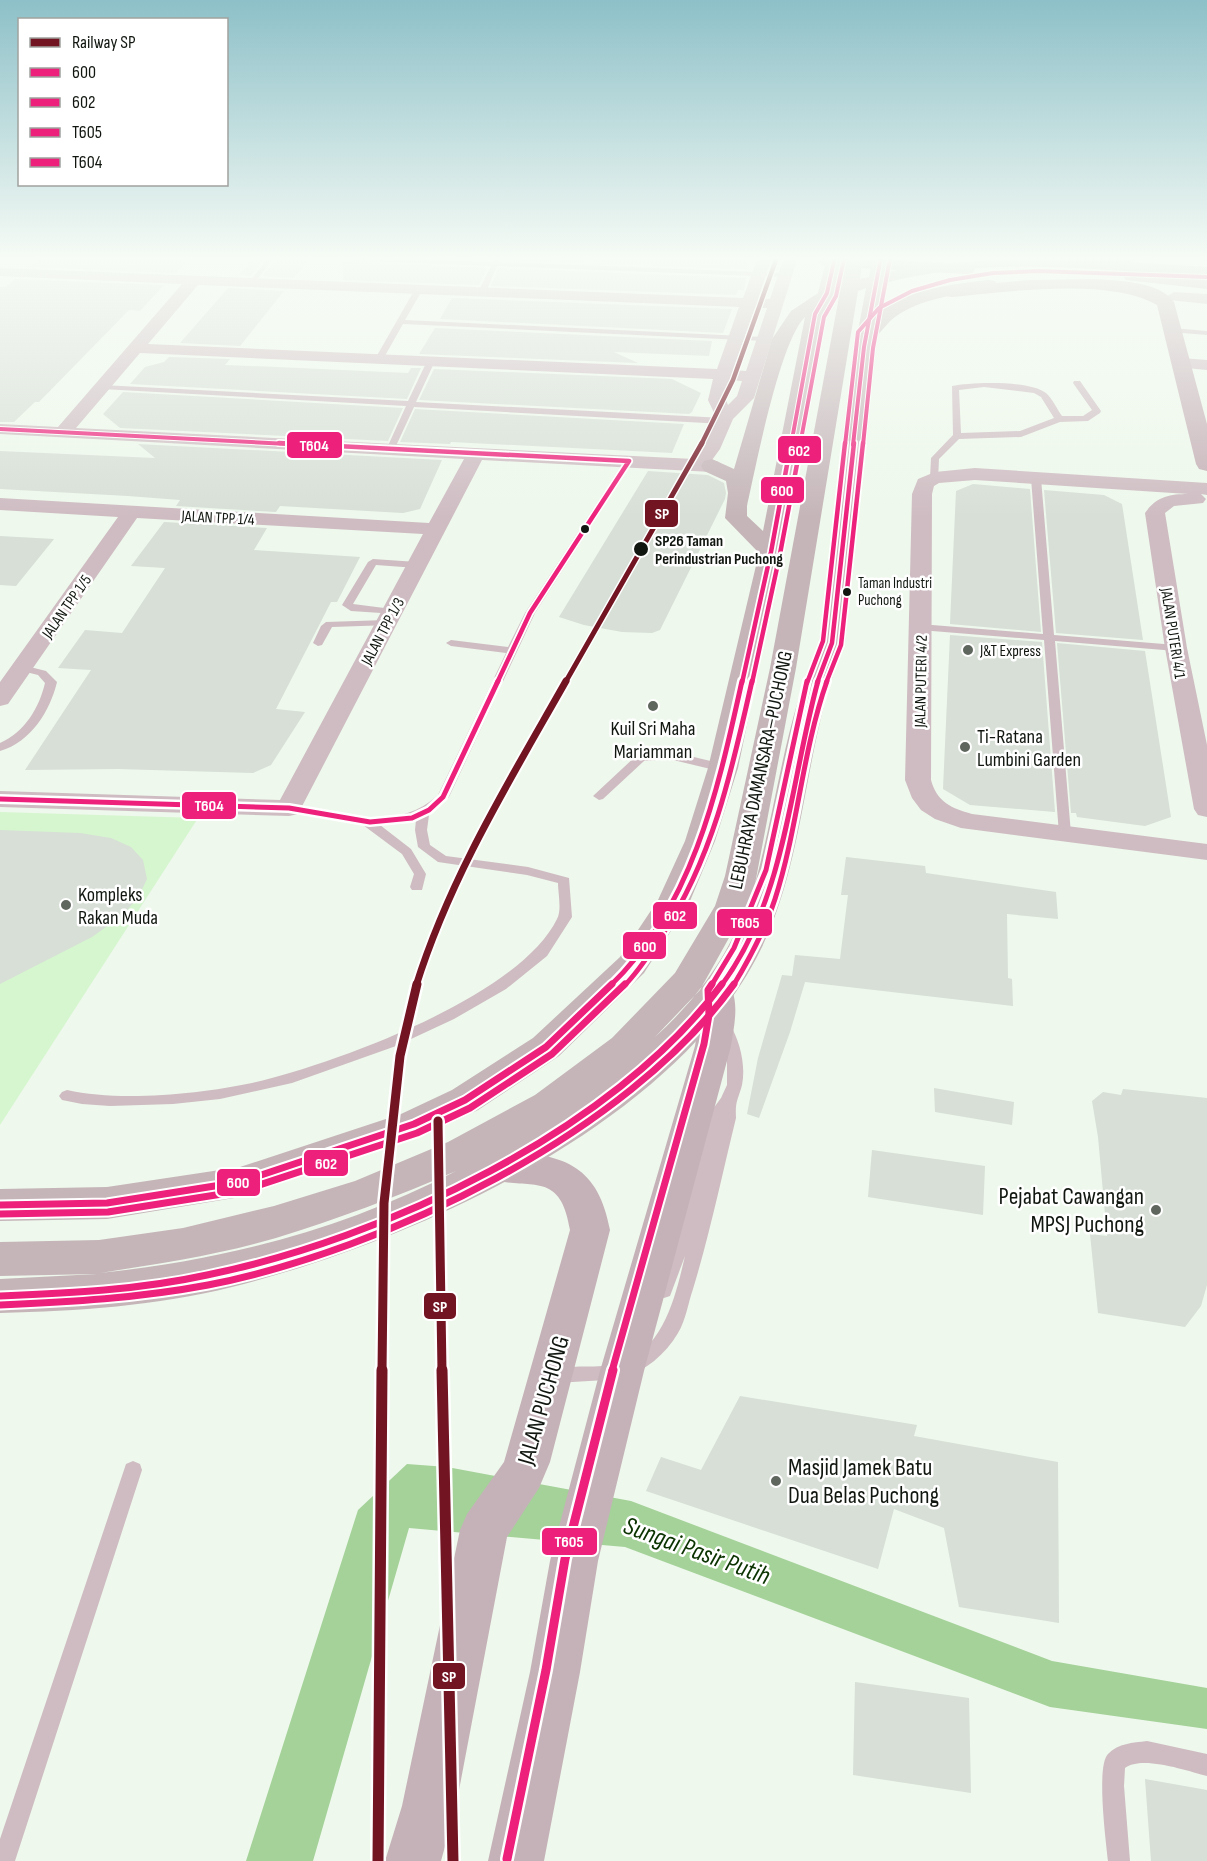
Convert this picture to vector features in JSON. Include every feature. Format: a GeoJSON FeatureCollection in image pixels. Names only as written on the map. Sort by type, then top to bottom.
{"type":"FeatureCollection","features":[{"type":"Feature","properties":{"kind":"highway"},"geometry":{"type":"LineString","coordinates":[[771,552],[736,518],[748,455],[779,344]]}},
{"type":"Feature","properties":{"kind":"highway","name":"LEBUHRAYA DAMANSARA–PUCHONG"},"geometry":{"type":"LineString","coordinates":[[0,1205],[106,1203],[240,1182],[414,1124],[465,1100],[546,1047],[632,965],[674,901],[700,841],[723,768],[771,552],[809,344]]}},
{"type":"Feature","properties":{"kind":"highway","name":"LEBUHRAYA DAMANSARA–PUCHONG"},"geometry":{"type":"LineString","coordinates":[[0,1259],[105,1256],[177,1245],[266,1226],[383,1188],[454,1156],[496,1152],[537,1112],[570,1089],[645,1027],[699,965],[732,905],[744,862],[774,718],[840,344]]}},
{"type":"Feature","properties":{"kind":"highway"},"geometry":{"type":"LineString","coordinates":[[0,1296],[113,1291],[159,1285],[274,1259],[371,1227],[430,1202],[496,1152],[568,1125],[636,1074],[717,1004],[762,908],[775,872],[817,679],[832,642],[865,344]]}},
{"type":"Feature","properties":{"kind":"highway"},"geometry":{"type":"LineString","coordinates":[[706,465],[738,462],[748,455]]}},
{"type":"Feature","properties":{"kind":"highway"},"geometry":{"type":"LineString","coordinates":[[706,465],[736,478],[739,493]]}},
{"type":"Feature","properties":{"kind":"highway"},"geometry":{"type":"LineString","coordinates":[[809,520],[823,536],[812,640],[817,679]]}},
{"type":"Feature","properties":{"kind":"main road"},"geometry":{"type":"LineString","coordinates":[[1176,344],[1206,460]]}},
{"type":"Feature","properties":{"kind":"main road"},"geometry":{"type":"LineString","coordinates":[[516,1861],[555,1672],[574,1561],[634,1323],[713,1046],[717,1004]]}},
{"type":"Feature","properties":{"kind":"main road","name":"JALAN PUCHONG"},"geometry":{"type":"LineString","coordinates":[[413,1861],[429,1806],[484,1530],[492,1515],[523,1473],[590,1230],[584,1200],[573,1185],[560,1175],[496,1152]]}},
{"type":"Feature","properties":{"kind":"street"},"geometry":{"type":"LineString","coordinates":[[63,432],[139,344]]}},
{"type":"Feature","properties":{"kind":"street"},"geometry":{"type":"LineString","coordinates":[[724,419],[717,400],[722,375],[735,344]]}},
{"type":"Feature","properties":{"kind":"street"},"geometry":{"type":"LineString","coordinates":[[0,429],[706,465],[724,419],[743,402],[763,344]]}},
{"type":"Feature","properties":{"kind":"street"},"geometry":{"type":"LineString","coordinates":[[135,348],[753,376]]}},
{"type":"Feature","properties":{"kind":"street"},"geometry":{"type":"LineString","coordinates":[[1181,363],[1207,365]]}},
{"type":"Feature","properties":{"kind":"street","name":"JALAN TPP 1/3"},"geometry":{"type":"LineString","coordinates":[[288,808],[476,453]]}},
{"type":"Feature","properties":{"kind":"street"},"geometry":{"type":"LineString","coordinates":[[935,478],[975,474],[1207,489]]}},
{"type":"Feature","properties":{"kind":"street","name":"JALAN PUTERI 4/2"},"geometry":{"type":"LineString","coordinates":[[935,478],[925,483],[922,494],[918,780],[920,791],[927,802],[936,810],[970,822],[1207,852]]}},
{"type":"Feature","properties":{"kind":"street"},"geometry":{"type":"LineString","coordinates":[[1081,481],[1130,493],[1149,505],[1155,513],[1159,506],[1167,502],[1207,499]]}},
{"type":"Feature","properties":{"kind":"street","name":"JALAN TPP 1/4"},"geometry":{"type":"LineString","coordinates":[[0,504],[435,530]]}},
{"type":"Feature","properties":{"kind":"street","name":"JALAN TPP 1/5"},"geometry":{"type":"LineString","coordinates":[[0,699],[132,512]]}},
{"type":"Feature","properties":{"kind":"street","name":"JALAN PUTERI 4/1"},"geometry":{"type":"LineString","coordinates":[[1155,513],[1176,648],[1206,807]]}},
{"type":"Feature","properties":{"kind":"street"},"geometry":{"type":"LineString","coordinates":[[0,799],[288,808]]}},
{"type":"Feature","properties":{"kind":"street"},"geometry":{"type":"LineString","coordinates":[[1149,844],[1186,837],[1198,831],[1204,822],[1206,807]]}},
{"type":"Feature","properties":{"kind":"lane"},"geometry":{"type":"LineString","coordinates":[[379,359],[388,344]]}},
{"type":"Feature","properties":{"kind":"lane"},"geometry":{"type":"LineString","coordinates":[[391,448],[431,361]]}},
{"type":"Feature","properties":{"kind":"lane"},"geometry":{"type":"LineString","coordinates":[[935,478],[935,458],[957,436],[1021,434],[1059,419],[1085,419],[1096,411],[1077,383]]}},
{"type":"Feature","properties":{"kind":"lane"},"geometry":{"type":"LineString","coordinates":[[957,436],[955,388],[963,385],[1036,391],[1044,395],[1059,419]]}},
{"type":"Feature","properties":{"kind":"lane"},"geometry":{"type":"LineString","coordinates":[[102,387],[724,419]]}},
{"type":"Feature","properties":{"kind":"lane"},"geometry":{"type":"LineString","coordinates":[[288,808],[366,822],[397,822],[435,808],[443,797],[530,613],[629,461]]}},
{"type":"Feature","properties":{"kind":"lane"},"geometry":{"type":"LineString","coordinates":[[1036,478],[1065,834]]}},
{"type":"Feature","properties":{"kind":"lane"},"geometry":{"type":"LineString","coordinates":[[389,617],[351,608],[348,605],[373,562],[417,565]]}},
{"type":"Feature","properties":{"kind":"lane"},"geometry":{"type":"LineString","coordinates":[[318,643],[326,626],[330,624],[389,617]]}},
{"type":"Feature","properties":{"kind":"lane"},"geometry":{"type":"LineString","coordinates":[[921,627],[1176,648]]}},
{"type":"Feature","properties":{"kind":"lane"},"geometry":{"type":"LineString","coordinates":[[451,644],[512,651]]}},
{"type":"Feature","properties":{"kind":"lane"},"geometry":{"type":"LineString","coordinates":[[0,747],[26,730],[49,696],[51,682],[42,673],[22,668]]}},
{"type":"Feature","properties":{"kind":"lane"},"geometry":{"type":"LineString","coordinates":[[599,796],[641,758],[669,755],[723,768]]}},
{"type":"Feature","properties":{"kind":"lane"},"geometry":{"type":"LineString","coordinates":[[67,1096],[87,1101],[178,1100],[254,1088],[371,1052],[475,1004],[534,962],[553,940],[566,913],[569,891],[564,880],[528,871],[443,859],[424,846],[421,830],[423,813]]}},
{"type":"Feature","properties":{"kind":"lane"},"geometry":{"type":"LineString","coordinates":[[366,822],[407,852],[420,874],[417,887]]}},
{"type":"Feature","properties":{"kind":"lane"},"geometry":{"type":"LineString","coordinates":[[634,1323],[648,1315],[664,1289],[680,1248],[715,1117],[727,1102],[734,1083],[736,1066],[733,1049],[717,1004]]}},
{"type":"Feature","properties":{"kind":"lane"},"geometry":{"type":"LineString","coordinates":[[550,1376],[622,1371],[642,1362],[659,1345],[672,1327],[690,1271],[728,1118],[727,1102]]}},
{"type":"Feature","properties":{"kind":"lane"},"geometry":{"type":"LineString","coordinates":[[4,1861],[133,1470]]}},
{"type":"Feature","properties":{"kind":"lane"},"geometry":{"type":"LineString","coordinates":[[1119,1861],[1113,1786],[1114,1763],[1126,1754],[1147,1752],[1207,1765]]}},
{"type":"Feature","properties":{"kind":"shaded area"},"geometry":{"type":"Polygon","coordinates":[[[0,812],[198,818],[0,1125],[0,812]]]}},
{"type":"Feature","properties":{"kind":"water","name":"Sungai Pasir Putih"},"geometry":{"type":"Polygon","coordinates":[[[407,1464],[447,1467],[631,1501],[1052,1661],[1207,1688],[1207,1729],[1050,1707],[625,1547],[409,1528],[313,1861],[246,1861],[358,1510],[407,1464]]]}},
{"type":"Feature","properties":{"kind":"building"},"geometry":{"type":"Polygon","coordinates":[[[0,344],[96,344],[39,402],[35,402],[14,422],[0,422],[0,344]]]}},
{"type":"Feature","properties":{"kind":"building"},"geometry":{"type":"Polygon","coordinates":[[[197,344],[242,344],[240,346],[197,344]]]}},
{"type":"Feature","properties":{"kind":"building"},"geometry":{"type":"Polygon","coordinates":[[[425,344],[711,344],[709,356],[614,352],[638,363],[419,354],[425,344]]]}},
{"type":"Feature","properties":{"kind":"building"},"geometry":{"type":"Polygon","coordinates":[[[169,357],[230,359],[225,365],[408,373],[411,368],[421,368],[407,399],[130,384],[145,367],[164,362],[169,357]]]}},
{"type":"Feature","properties":{"kind":"building"},"geometry":{"type":"Polygon","coordinates":[[[434,369],[672,379],[701,393],[689,414],[419,400],[434,369]]]}},
{"type":"Feature","properties":{"kind":"building"},"geometry":{"type":"Polygon","coordinates":[[[123,392],[403,408],[388,441],[120,428],[103,414],[123,392]]]}},
{"type":"Feature","properties":{"kind":"building"},"geometry":{"type":"Polygon","coordinates":[[[415,409],[684,424],[672,453],[451,442],[450,444],[400,442],[415,409]]]}},
{"type":"Feature","properties":{"kind":"building"},"geometry":{"type":"Polygon","coordinates":[[[138,444],[442,460],[420,509],[403,513],[280,506],[276,512],[176,506],[180,500],[0,489],[0,451],[155,458],[138,444]]]}},
{"type":"Feature","properties":{"kind":"building","name":"SP26 Taman Perindustrian Puchong"},"geometry":{"type":"Polygon","coordinates":[[[648,471],[708,475],[724,483],[726,493],[660,630],[652,633],[622,632],[584,625],[559,617],[648,471]]]}},
{"type":"Feature","properties":{"kind":"building"},"geometry":{"type":"Polygon","coordinates":[[[973,484],[1030,489],[1041,632],[950,624],[956,491],[973,484]]]}},
{"type":"Feature","properties":{"kind":"building"},"geometry":{"type":"Polygon","coordinates":[[[1044,490],[1104,495],[1122,504],[1143,640],[1056,633],[1044,490]]]}},
{"type":"Feature","properties":{"kind":"building"},"geometry":{"type":"Polygon","coordinates":[[[164,522],[267,528],[254,550],[360,557],[337,602],[331,602],[276,709],[305,712],[271,765],[253,773],[118,769],[25,770],[91,670],[58,668],[85,630],[122,633],[165,568],[131,566],[164,522]]]}},
{"type":"Feature","properties":{"kind":"building"},"geometry":{"type":"Polygon","coordinates":[[[0,536],[54,539],[16,586],[0,585],[0,536]]]}},
{"type":"Feature","properties":{"kind":"building"},"geometry":{"type":"Polygon","coordinates":[[[950,635],[1042,642],[1055,812],[970,805],[943,789],[950,635]]]}},
{"type":"Feature","properties":{"kind":"building"},"geometry":{"type":"Polygon","coordinates":[[[1057,643],[1145,651],[1171,817],[1145,826],[1077,817],[1076,813],[1071,813],[1057,643]]]}},
{"type":"Feature","properties":{"kind":"building","name":"Kompleks Rakan Muda"},"geometry":{"type":"Polygon","coordinates":[[[0,830],[80,833],[111,838],[131,847],[143,860],[147,879],[139,896],[123,915],[92,937],[0,984],[0,830]]]}},
{"type":"Feature","properties":{"kind":"building"},"geometry":{"type":"Polygon","coordinates":[[[846,857],[925,866],[926,873],[1056,892],[1058,919],[1007,914],[1008,978],[1012,979],[1013,1006],[805,982],[790,1032],[759,1118],[747,1114],[758,1058],[782,975],[792,976],[795,955],[840,959],[848,895],[841,895],[846,857]]]}},
{"type":"Feature","properties":{"kind":"building"},"geometry":{"type":"Polygon","coordinates":[[[934,1088],[1014,1102],[1012,1125],[935,1112],[934,1088]]]}},
{"type":"Feature","properties":{"kind":"building"},"geometry":{"type":"Polygon","coordinates":[[[1123,1089],[1207,1098],[1207,1285],[1201,1306],[1185,1327],[1098,1313],[1090,1234],[1107,1236],[1098,1137],[1092,1101],[1103,1092],[1121,1095],[1123,1089]]]}},
{"type":"Feature","properties":{"kind":"building"},"geometry":{"type":"Polygon","coordinates":[[[872,1150],[985,1166],[983,1215],[868,1197],[872,1150]]]}},
{"type":"Feature","properties":{"kind":"building"},"geometry":{"type":"Polygon","coordinates":[[[740,1396],[917,1425],[914,1436],[1058,1462],[1059,1623],[959,1607],[944,1528],[894,1509],[878,1569],[646,1491],[661,1457],[701,1470],[740,1396]]]}},
{"type":"Feature","properties":{"kind":"building"},"geometry":{"type":"Polygon","coordinates":[[[855,1682],[969,1698],[971,1793],[853,1775],[855,1682]]]}},
{"type":"Feature","properties":{"kind":"building"},"geometry":{"type":"Polygon","coordinates":[[[1145,1779],[1207,1790],[1207,1861],[1151,1861],[1145,1779]]]}},
{"type":"Feature","properties":{"kind":"rail line","name":"SP"},"geometry":{"type":"LineString","coordinates":[[378,1861],[384,1203],[400,1056],[412,999],[430,941],[472,847],[713,423],[733,380],[746,344]]}},
{"type":"Feature","properties":{"kind":"rail line","name":"SP"},"geometry":{"type":"LineString","coordinates":[[438,1121],[437,1169],[453,1861]]}},
{"type":"Feature","properties":{"kind":"transit line","name":"600"},"geometry":{"type":"LineString","coordinates":[[0,1205],[107,1203],[240,1182],[414,1124],[465,1100],[546,1047],[632,965],[674,901],[700,841],[723,768],[771,552],[809,344]]}},
{"type":"Feature","properties":{"kind":"transit line","name":"602"},"geometry":{"type":"LineString","coordinates":[[0,1214],[108,1212],[241,1191],[417,1133],[470,1108],[552,1054],[639,971],[682,905],[709,844],[732,771],[780,554],[819,344]]}},
{"type":"Feature","properties":{"kind":"transit line","name":"T605"},"geometry":{"type":"LineString","coordinates":[[507,1859],[546,1670],[565,1559],[613,1369],[704,1044],[709,1015],[708,990],[734,948],[766,870],[808,677],[823,641],[857,344]]}},
{"type":"Feature","properties":{"kind":"transit line","name":"600"},"geometry":{"type":"LineString","coordinates":[[0,1296],[115,1289],[207,1275],[261,1263],[366,1228],[466,1183],[562,1128],[614,1092],[686,1029],[726,980],[742,953],[759,916],[772,878],[807,720],[832,643],[865,344]]}},
{"type":"Feature","properties":{"kind":"transit line","name":"602"},"geometry":{"type":"LineString","coordinates":[[0,1305],[116,1298],[210,1284],[264,1271],[370,1236],[421,1215],[471,1190],[568,1135],[646,1079],[693,1035],[714,1011],[750,958],[763,930],[783,871],[815,718],[841,645],[874,344]]}},
{"type":"Feature","properties":{"kind":"transit line","name":"T604"},"geometry":{"type":"LineString","coordinates":[[0,429],[629,461]]}},
{"type":"Feature","properties":{"kind":"transit line","name":"T604"},"geometry":{"type":"LineString","coordinates":[[0,799],[289,808],[370,822],[412,818],[429,810],[443,797],[530,613],[629,461]]}},
{"type":"Feature","properties":{"kind":"place","name":"SP26 Taman Perindustrian Puchong"},"geometry":{"type":"Point","coordinates":[641,549]}},
{"type":"Feature","properties":{"kind":"place","name":"Taman Industri Puchong"},"geometry":{"type":"Point","coordinates":[847,592]}},
{"type":"Feature","properties":{"kind":"place","name":"J&T Express"},"geometry":{"type":"Point","coordinates":[968,650]}},
{"type":"Feature","properties":{"kind":"place","name":"Kuil Sri Maha Mariamman"},"geometry":{"type":"Point","coordinates":[653,706]}},
{"type":"Feature","properties":{"kind":"place","name":"Ti-Ratana Lumbini Garden"},"geometry":{"type":"Point","coordinates":[965,747]}},
{"type":"Feature","properties":{"kind":"place","name":"Kompleks Rakan Muda"},"geometry":{"type":"Point","coordinates":[66,905]}},
{"type":"Feature","properties":{"kind":"place","name":"Pejabat Cawangan MPSJ Puchong"},"geometry":{"type":"Point","coordinates":[1156,1210]}},
{"type":"Feature","properties":{"kind":"place","name":"Masjid Jamek Batu Dua Belas Puchong"},"geometry":{"type":"Point","coordinates":[776,1481]}}]}
